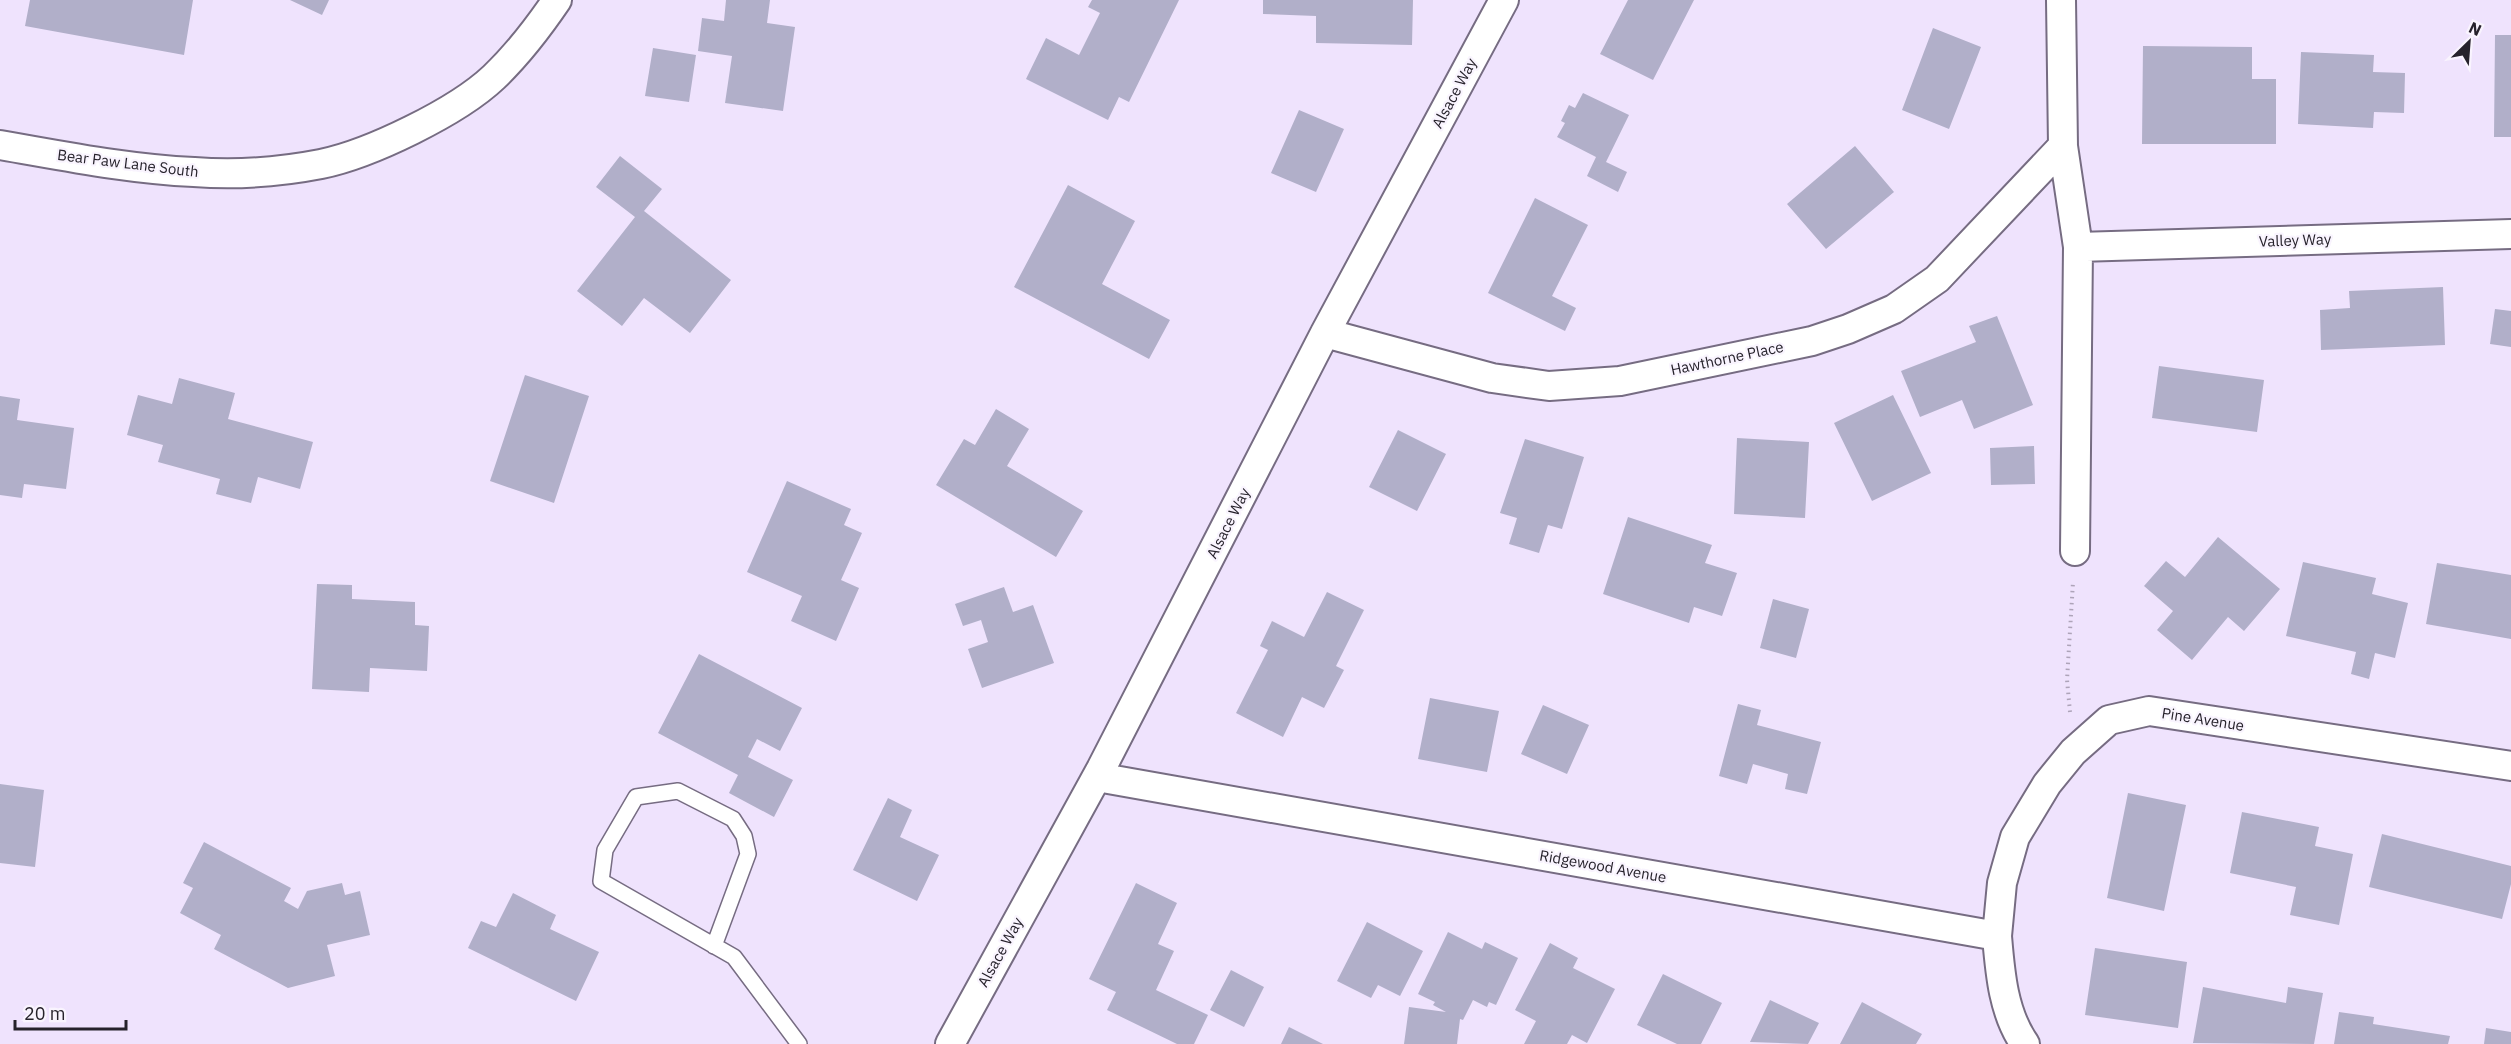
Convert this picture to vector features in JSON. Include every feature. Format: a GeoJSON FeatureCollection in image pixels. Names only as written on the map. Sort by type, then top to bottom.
{"type":"FeatureCollection","features":[{"type":"Feature","properties":{"kind":"street","name":"Bear Paw Lane South"},"geometry":{"type":"LineString","coordinates":[[0,145],[111,164],[195,173],[252,172],[321,164],[378,145],[442,115],[493,78],[533,35],[557,0]]}},
{"type":"Feature","properties":{"kind":"street","name":"Alsace Way"},"geometry":{"type":"LineString","coordinates":[[950,1044],[1097,777],[1325,333],[1504,0]]}},
{"type":"Feature","properties":{"kind":"street"},"geometry":{"type":"LineString","coordinates":[[2061,0],[2063,146],[2078,247],[2075,551]]}},
{"type":"Feature","properties":{"kind":"street","name":"Hawthorne Place"},"geometry":{"type":"LineString","coordinates":[[1325,333],[1492,378],[1549,386],[1620,381],[1812,341],[1848,329],[1894,309],[1937,279],[2063,146]]}},
{"type":"Feature","properties":{"kind":"street","name":"Valley Way"},"geometry":{"type":"LineString","coordinates":[[2078,247],[2511,234]]}},
{"type":"Feature","properties":{"kind":"street","name":"Pine Avenue"},"geometry":{"type":"LineString","coordinates":[[1997,936],[2002,883],[2016,837],[2047,784],[2073,752],[2109,720],[2149,711],[2511,766]]}},
{"type":"Feature","properties":{"kind":"street","name":"Ridgewood Avenue"},"geometry":{"type":"LineString","coordinates":[[1097,777],[1997,936]]}},
{"type":"Feature","properties":{"kind":"street"},"geometry":{"type":"LineString","coordinates":[[1997,936],[2000,982],[2018,1034],[2025,1044]]}},
{"type":"Feature","properties":{"kind":"lane"},"geometry":{"type":"LineString","coordinates":[[714,945],[747,854],[744,836],[733,819],[678,791],[636,797],[605,850],[601,881],[734,957],[800,1044]]}},
{"type":"Feature","properties":{"kind":"path"},"geometry":{"type":"LineString","coordinates":[[2073,752],[2067,680],[2075,551]]}},
{"type":"Feature","properties":{"kind":"building"},"geometry":{"type":"Polygon","coordinates":[[[30,0],[193,0],[184,55],[25,26],[30,0]]]}},
{"type":"Feature","properties":{"kind":"building"},"geometry":{"type":"Polygon","coordinates":[[[290,0],[329,0],[322,15],[290,0]]]}},
{"type":"Feature","properties":{"kind":"building"},"geometry":{"type":"Polygon","coordinates":[[[726,0],[770,0],[767,23],[795,27],[783,111],[725,103],[732,56],[698,51],[702,18],[724,21],[726,0]]]}},
{"type":"Feature","properties":{"kind":"building"},"geometry":{"type":"Polygon","coordinates":[[[1092,0],[1179,0],[1129,102],[1119,97],[1108,120],[1026,79],[1046,38],[1079,55],[1100,13],[1088,7],[1092,0]]]}},
{"type":"Feature","properties":{"kind":"building"},"geometry":{"type":"Polygon","coordinates":[[[1263,0],[1413,0],[1412,45],[1316,43],[1316,16],[1263,14],[1263,0]]]}},
{"type":"Feature","properties":{"kind":"building"},"geometry":{"type":"Polygon","coordinates":[[[1628,0],[1694,0],[1653,80],[1600,54],[1628,0]]]}},
{"type":"Feature","properties":{"kind":"building"},"geometry":{"type":"Polygon","coordinates":[[[1933,28],[1981,47],[1949,129],[1902,110],[1933,28]]]}},
{"type":"Feature","properties":{"kind":"building"},"geometry":{"type":"Polygon","coordinates":[[[2495,35],[2511,35],[2511,137],[2494,137],[2495,35]]]}},
{"type":"Feature","properties":{"kind":"building"},"geometry":{"type":"Polygon","coordinates":[[[2143,46],[2252,47],[2252,79],[2276,79],[2276,144],[2142,144],[2143,46]]]}},
{"type":"Feature","properties":{"kind":"building"},"geometry":{"type":"Polygon","coordinates":[[[653,48],[696,55],[689,102],[645,96],[653,48]]]}},
{"type":"Feature","properties":{"kind":"building"},"geometry":{"type":"Polygon","coordinates":[[[2301,52],[2374,55],[2373,72],[2405,73],[2404,113],[2374,112],[2373,128],[2298,124],[2301,52]]]}},
{"type":"Feature","properties":{"kind":"building"},"geometry":{"type":"Polygon","coordinates":[[[1583,93],[1629,115],[1606,162],[1627,172],[1618,192],[1587,176],[1596,157],[1557,137],[1565,123],[1561,121],[1569,105],[1575,108],[1583,93]]]}},
{"type":"Feature","properties":{"kind":"building"},"geometry":{"type":"Polygon","coordinates":[[[1299,110],[1344,129],[1316,192],[1271,173],[1299,110]]]}},
{"type":"Feature","properties":{"kind":"building"},"geometry":{"type":"Polygon","coordinates":[[[1855,146],[1894,192],[1826,249],[1787,204],[1855,146]]]}},
{"type":"Feature","properties":{"kind":"building"},"geometry":{"type":"Polygon","coordinates":[[[620,156],[662,189],[644,211],[731,280],[690,333],[644,298],[622,326],[577,291],[635,217],[596,187],[620,156]]]}},
{"type":"Feature","properties":{"kind":"building"},"geometry":{"type":"Polygon","coordinates":[[[1068,185],[1135,221],[1102,284],[1170,320],[1149,359],[1014,287],[1068,185]]]}},
{"type":"Feature","properties":{"kind":"building"},"geometry":{"type":"Polygon","coordinates":[[[1535,198],[1588,225],[1552,296],[1576,308],[1565,331],[1488,293],[1535,198]]]}},
{"type":"Feature","properties":{"kind":"building"},"geometry":{"type":"Polygon","coordinates":[[[2443,287],[2445,345],[2321,350],[2320,310],[2350,308],[2349,291],[2443,287]]]}},
{"type":"Feature","properties":{"kind":"building"},"geometry":{"type":"Polygon","coordinates":[[[2495,309],[2511,311],[2511,347],[2490,344],[2495,309]]]}},
{"type":"Feature","properties":{"kind":"building"},"geometry":{"type":"Polygon","coordinates":[[[1997,316],[2033,405],[1974,429],[1962,400],[1920,417],[1901,371],[1976,342],[1969,326],[1997,316]]]}},
{"type":"Feature","properties":{"kind":"building"},"geometry":{"type":"Polygon","coordinates":[[[2159,366],[2264,380],[2257,432],[2152,418],[2159,366]]]}},
{"type":"Feature","properties":{"kind":"building"},"geometry":{"type":"Polygon","coordinates":[[[525,375],[589,396],[554,503],[490,481],[525,375]]]}},
{"type":"Feature","properties":{"kind":"building"},"geometry":{"type":"Polygon","coordinates":[[[179,378],[235,393],[228,419],[313,442],[300,489],[258,477],[251,503],[216,494],[220,479],[158,462],[163,445],[127,435],[138,395],[172,404],[179,378]]]}},
{"type":"Feature","properties":{"kind":"building"},"geometry":{"type":"Polygon","coordinates":[[[1893,395],[1931,473],[1872,501],[1834,423],[1893,395]]]}},
{"type":"Feature","properties":{"kind":"building"},"geometry":{"type":"Polygon","coordinates":[[[0,396],[20,399],[17,420],[74,428],[66,489],[24,484],[22,498],[0,495],[0,396]]]}},
{"type":"Feature","properties":{"kind":"building"},"geometry":{"type":"Polygon","coordinates":[[[996,409],[1029,429],[1007,466],[1083,511],[1056,557],[936,485],[964,439],[975,445],[996,409]]]}},
{"type":"Feature","properties":{"kind":"building"},"geometry":{"type":"Polygon","coordinates":[[[1398,430],[1446,454],[1417,511],[1369,487],[1398,430]]]}},
{"type":"Feature","properties":{"kind":"building"},"geometry":{"type":"Polygon","coordinates":[[[1737,438],[1809,442],[1805,518],[1734,514],[1737,438]]]}},
{"type":"Feature","properties":{"kind":"building"},"geometry":{"type":"Polygon","coordinates":[[[1525,439],[1584,457],[1562,529],[1548,525],[1539,553],[1509,544],[1517,518],[1500,513],[1525,439]]]}},
{"type":"Feature","properties":{"kind":"building"},"geometry":{"type":"Polygon","coordinates":[[[2034,446],[2035,484],[1991,485],[1990,448],[2034,446]]]}},
{"type":"Feature","properties":{"kind":"building"},"geometry":{"type":"Polygon","coordinates":[[[787,481],[851,509],[844,525],[862,533],[841,580],[859,588],[836,641],[791,621],[802,596],[747,572],[787,481]]]}},
{"type":"Feature","properties":{"kind":"building"},"geometry":{"type":"Polygon","coordinates":[[[1628,517],[1712,545],[1705,563],[1737,573],[1722,616],[1694,607],[1689,623],[1603,594],[1628,517]]]}},
{"type":"Feature","properties":{"kind":"building"},"geometry":{"type":"Polygon","coordinates":[[[2218,537],[2280,589],[2244,631],[2228,617],[2192,660],[2157,630],[2173,611],[2144,586],[2166,561],[2185,577],[2218,537]]]}},
{"type":"Feature","properties":{"kind":"building"},"geometry":{"type":"Polygon","coordinates":[[[2303,562],[2376,578],[2372,594],[2408,603],[2395,658],[2375,653],[2369,679],[2351,674],[2356,652],[2286,636],[2303,562]]]}},
{"type":"Feature","properties":{"kind":"building"},"geometry":{"type":"Polygon","coordinates":[[[2437,563],[2511,575],[2511,639],[2426,624],[2437,563]]]}},
{"type":"Feature","properties":{"kind":"building"},"geometry":{"type":"Polygon","coordinates":[[[317,584],[352,585],[352,599],[415,602],[415,625],[429,626],[427,671],[370,668],[369,692],[312,689],[317,584]]]}},
{"type":"Feature","properties":{"kind":"building"},"geometry":{"type":"Polygon","coordinates":[[[1004,587],[1013,612],[1033,605],[1054,663],[982,688],[968,649],[988,642],[981,620],[963,626],[955,604],[1004,587]]]}},
{"type":"Feature","properties":{"kind":"building"},"geometry":{"type":"Polygon","coordinates":[[[1327,592],[1364,610],[1336,666],[1344,670],[1324,708],[1302,697],[1283,737],[1236,713],[1268,650],[1260,646],[1272,621],[1304,637],[1327,592]]]}},
{"type":"Feature","properties":{"kind":"building"},"geometry":{"type":"Polygon","coordinates":[[[1773,599],[1809,609],[1796,658],[1760,648],[1773,599]]]}},
{"type":"Feature","properties":{"kind":"building"},"geometry":{"type":"Polygon","coordinates":[[[699,654],[802,708],[780,751],[757,739],[748,757],[793,780],[774,817],[729,793],[738,775],[658,733],[699,654]]]}},
{"type":"Feature","properties":{"kind":"building"},"geometry":{"type":"Polygon","coordinates":[[[1430,698],[1499,711],[1487,772],[1418,759],[1430,698]]]}},
{"type":"Feature","properties":{"kind":"building"},"geometry":{"type":"Polygon","coordinates":[[[1738,704],[1761,710],[1757,725],[1821,742],[1807,794],[1785,789],[1788,774],[1753,764],[1747,784],[1719,776],[1738,704]]]}},
{"type":"Feature","properties":{"kind":"building"},"geometry":{"type":"Polygon","coordinates":[[[1543,705],[1589,725],[1567,774],[1521,754],[1543,705]]]}},
{"type":"Feature","properties":{"kind":"building"},"geometry":{"type":"Polygon","coordinates":[[[0,784],[44,790],[35,867],[0,863],[0,784]]]}},
{"type":"Feature","properties":{"kind":"building"},"geometry":{"type":"Polygon","coordinates":[[[2128,793],[2186,805],[2164,911],[2107,898],[2128,793]]]}},
{"type":"Feature","properties":{"kind":"building"},"geometry":{"type":"Polygon","coordinates":[[[888,798],[912,810],[900,837],[939,855],[917,901],[853,870],[888,798]]]}},
{"type":"Feature","properties":{"kind":"building"},"geometry":{"type":"Polygon","coordinates":[[[2242,812],[2319,827],[2315,846],[2353,854],[2339,925],[2290,915],[2296,887],[2230,873],[2242,812]]]}},
{"type":"Feature","properties":{"kind":"building"},"geometry":{"type":"Polygon","coordinates":[[[2382,834],[2511,866],[2511,884],[2502,919],[2369,887],[2382,834]]]}},
{"type":"Feature","properties":{"kind":"building"},"geometry":{"type":"Polygon","coordinates":[[[204,842],[291,888],[284,901],[298,909],[307,891],[342,883],[345,895],[360,891],[370,935],[327,945],[335,976],[288,988],[214,949],[221,935],[180,913],[193,888],[183,883],[204,842]]]}},
{"type":"Feature","properties":{"kind":"building"},"geometry":{"type":"Polygon","coordinates":[[[1136,883],[1177,903],[1158,944],[1174,951],[1156,990],[1208,1015],[1194,1044],[1177,1044],[1107,1010],[1116,992],[1089,979],[1136,883]]]}},
{"type":"Feature","properties":{"kind":"building"},"geometry":{"type":"Polygon","coordinates":[[[513,893],[556,915],[550,929],[599,952],[576,1001],[468,948],[481,921],[496,927],[513,893]]]}},
{"type":"Feature","properties":{"kind":"building"},"geometry":{"type":"Polygon","coordinates":[[[1367,922],[1423,951],[1400,996],[1378,985],[1371,998],[1337,981],[1367,922]]]}},
{"type":"Feature","properties":{"kind":"building"},"geometry":{"type":"Polygon","coordinates":[[[1448,932],[1482,949],[1485,942],[1518,958],[1496,1005],[1489,1002],[1487,1007],[1473,1000],[1463,1020],[1460,1019],[1457,1044],[1404,1044],[1409,1007],[1446,1012],[1433,1005],[1435,1002],[1418,994],[1448,932]]]}},
{"type":"Feature","properties":{"kind":"building"},"geometry":{"type":"Polygon","coordinates":[[[1550,943],[1578,958],[1573,968],[1615,989],[1587,1043],[1572,1035],[1567,1044],[1524,1044],[1536,1021],[1515,1010],[1550,943]]]}},
{"type":"Feature","properties":{"kind":"building"},"geometry":{"type":"Polygon","coordinates":[[[2095,948],[2187,962],[2178,1028],[2085,1015],[2095,948]]]}},
{"type":"Feature","properties":{"kind":"building"},"geometry":{"type":"Polygon","coordinates":[[[1231,970],[1264,987],[1244,1027],[1210,1010],[1231,970]]]}},
{"type":"Feature","properties":{"kind":"building"},"geometry":{"type":"Polygon","coordinates":[[[1663,974],[1722,1003],[1701,1044],[1677,1044],[1637,1025],[1663,974]]]}},
{"type":"Feature","properties":{"kind":"building"},"geometry":{"type":"Polygon","coordinates":[[[2203,987],[2286,1003],[2288,987],[2323,993],[2314,1044],[2193,1043],[2203,987]]]}},
{"type":"Feature","properties":{"kind":"building"},"geometry":{"type":"Polygon","coordinates":[[[1770,1000],[1819,1023],[1808,1044],[1750,1042],[1770,1000]]]}},
{"type":"Feature","properties":{"kind":"building"},"geometry":{"type":"Polygon","coordinates":[[[1862,1002],[1922,1034],[1916,1044],[1840,1044],[1862,1002]]]}},
{"type":"Feature","properties":{"kind":"building"},"geometry":{"type":"Polygon","coordinates":[[[2339,1012],[2374,1017],[2373,1024],[2450,1036],[2448,1044],[2334,1044],[2339,1012]]]}},
{"type":"Feature","properties":{"kind":"building"},"geometry":{"type":"Polygon","coordinates":[[[1289,1027],[1323,1044],[1281,1044],[1289,1027]]]}},
{"type":"Feature","properties":{"kind":"building"},"geometry":{"type":"Polygon","coordinates":[[[2486,1028],[2511,1032],[2511,1044],[2484,1044],[2486,1028]]]}}]}
